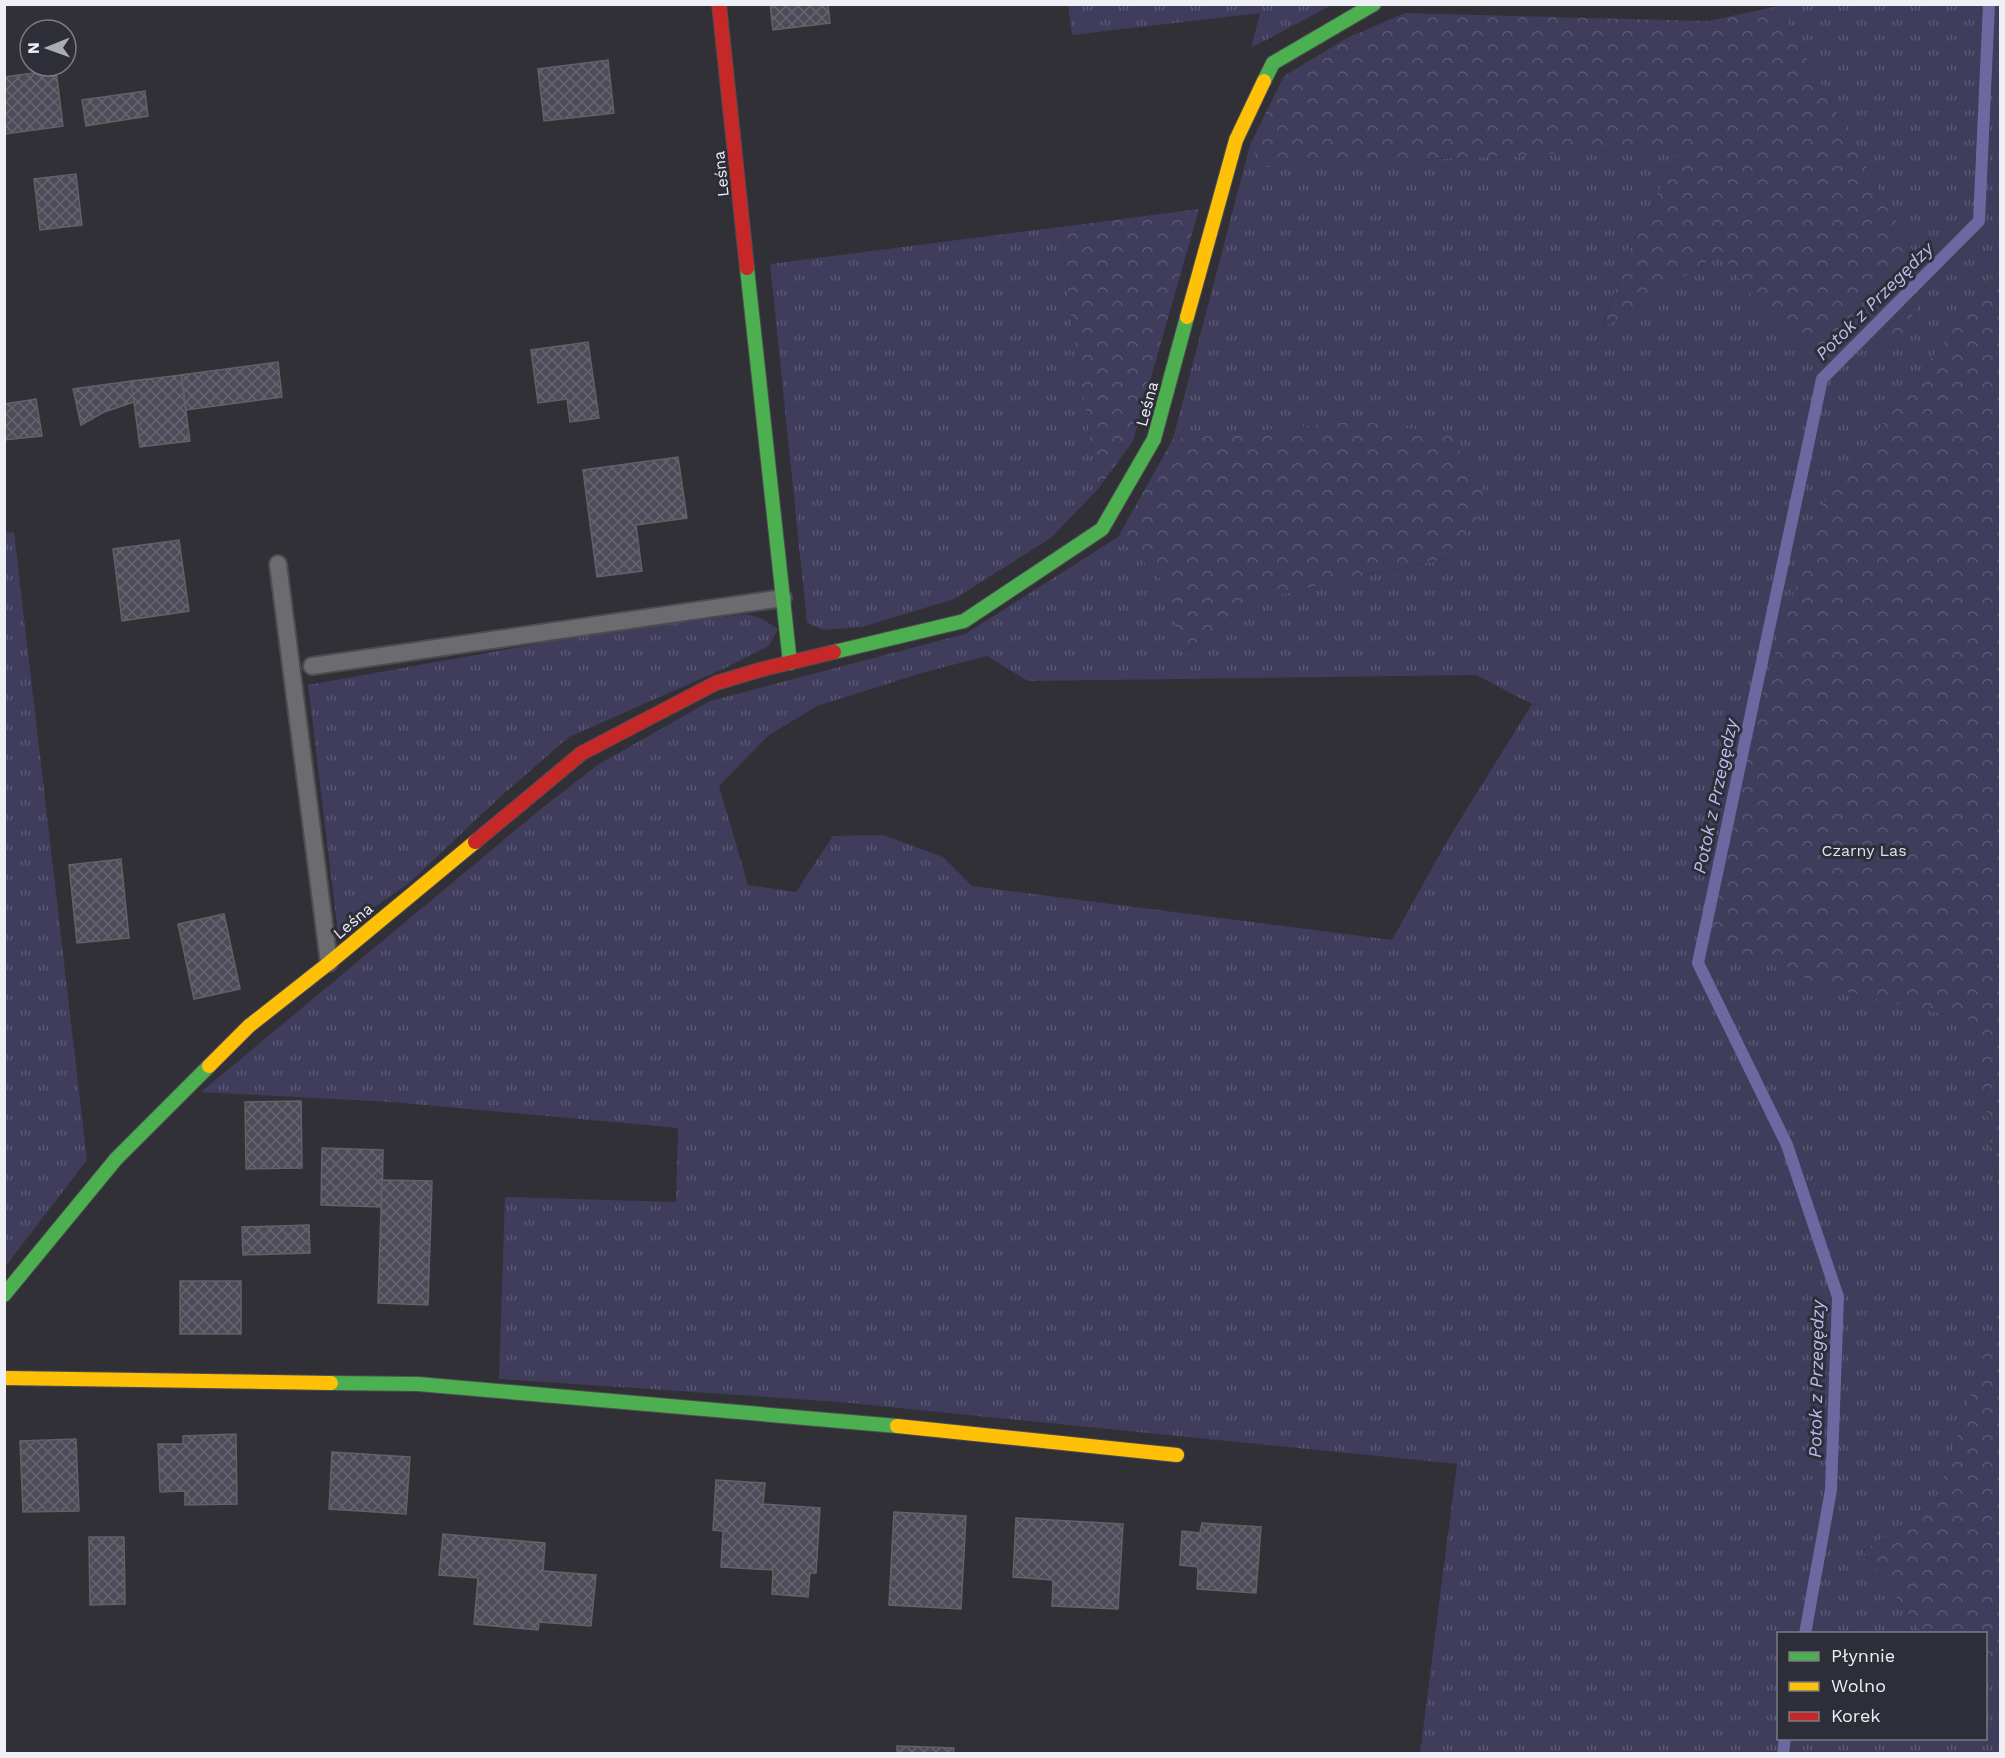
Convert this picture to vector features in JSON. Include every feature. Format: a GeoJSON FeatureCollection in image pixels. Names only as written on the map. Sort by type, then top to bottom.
{"type":"FeatureCollection","features":[{"type":"Feature","properties":{"kind":"street","name":"Leśna"},"geometry":{"type":"LineString","coordinates":[[719,4],[790,663]]}},
{"type":"Feature","properties":{"kind":"street","name":"Leśna"},"geometry":{"type":"LineString","coordinates":[[4,1295],[116,1159],[249,1026],[329,963],[582,753],[716,683],[964,621],[1102,529],[1154,439],[1236,140],[1273,63],[1374,4]]}},
{"type":"Feature","properties":{"kind":"street"},"geometry":{"type":"LineString","coordinates":[[4,1378],[418,1384],[937,1430],[1178,1455]]}},
{"type":"Feature","properties":{"kind":"lane"},"geometry":{"type":"LineString","coordinates":[[278,564],[329,963]]}},
{"type":"Feature","properties":{"kind":"lane"},"geometry":{"type":"LineString","coordinates":[[312,666],[783,598]]}},
{"type":"Feature","properties":{"kind":"green space"},"geometry":{"type":"Polygon","coordinates":[[[1068,4],[1332,5],[1251,48],[1260,13],[1072,35],[1068,4]]]}},
{"type":"Feature","properties":{"kind":"green space"},"geometry":{"type":"Polygon","coordinates":[[[1780,4],[2000,5],[2000,266],[1819,510],[1832,989],[1975,1021],[2000,1210],[2000,1307],[1935,1503],[1863,1551],[1921,1632],[1777,1632],[1777,1740],[1987,1740],[1987,1661],[2000,1663],[2000,1753],[1420,1753],[1457,1464],[840,1402],[499,1379],[505,1197],[676,1202],[678,1128],[392,1102],[201,1092],[542,808],[599,764],[710,701],[965,634],[1118,537],[1167,585],[1183,652],[1218,630],[1247,602],[1446,559],[1359,421],[1173,439],[1250,145],[1261,167],[1681,148],[1632,243],[1601,329],[1720,253],[1765,313],[1931,284],[1778,6],[1780,4]],[[987,656],[925,672],[817,706],[769,735],[719,786],[748,885],[796,892],[833,836],[883,835],[943,857],[972,886],[1392,940],[1447,841],[1532,704],[1476,675],[1028,681],[987,656]]]}},
{"type":"Feature","properties":{"kind":"green space"},"geometry":{"type":"Polygon","coordinates":[[[1778,6],[1931,284],[1898,340],[1807,346],[1765,313],[1720,253],[1601,330],[1632,243],[1681,148],[1261,167],[1250,145],[1284,76],[1347,38],[1405,13],[1708,21],[1778,6]]]}},
{"type":"Feature","properties":{"kind":"green space"},"geometry":{"type":"Polygon","coordinates":[[[1199,209],[1133,441],[1098,489],[1070,309],[1060,227],[1199,209]]]}},
{"type":"Feature","properties":{"kind":"green space"},"geometry":{"type":"Polygon","coordinates":[[[1060,227],[1070,309],[1098,489],[1051,538],[954,599],[862,627],[823,630],[807,623],[770,264],[1060,227]]]}},
{"type":"Feature","properties":{"kind":"green space","name":"Czarny Las"},"geometry":{"type":"Polygon","coordinates":[[[2000,266],[2000,1210],[1975,1021],[1832,989],[1709,940],[1740,768],[1819,510],[2000,266]]]}},
{"type":"Feature","properties":{"kind":"green space"},"geometry":{"type":"Polygon","coordinates":[[[1359,421],[1450,434],[1490,502],[1445,559],[1247,602],[1218,630],[1182,652],[1167,585],[1118,537],[1173,439],[1359,421]]]}},
{"type":"Feature","properties":{"kind":"green space"},"geometry":{"type":"Polygon","coordinates":[[[14,532],[87,1160],[5,1267],[4,533],[14,532]]]}},
{"type":"Feature","properties":{"kind":"green space"},"geometry":{"type":"Polygon","coordinates":[[[748,614],[778,629],[769,646],[723,669],[569,737],[500,797],[408,884],[338,933],[308,685],[619,629],[748,614]]]}},
{"type":"Feature","properties":{"kind":"green space"},"geometry":{"type":"Polygon","coordinates":[[[2000,1307],[2000,1663],[1987,1661],[1987,1632],[1921,1632],[1863,1551],[1935,1503],[2000,1307]]]}},
{"type":"Feature","properties":{"kind":"building"},"geometry":{"type":"Polygon","coordinates":[[[770,4],[828,4],[830,23],[773,30],[770,4]]]}},
{"type":"Feature","properties":{"kind":"building"},"geometry":{"type":"Polygon","coordinates":[[[608,60],[614,113],[544,121],[538,69],[608,60]]]}},
{"type":"Feature","properties":{"kind":"building"},"geometry":{"type":"Polygon","coordinates":[[[18,75],[18,78],[57,78],[63,126],[5,134],[4,77],[18,75]]]}},
{"type":"Feature","properties":{"kind":"building"},"geometry":{"type":"Polygon","coordinates":[[[145,91],[148,116],[86,126],[82,100],[145,91]]]}},
{"type":"Feature","properties":{"kind":"building"},"geometry":{"type":"Polygon","coordinates":[[[76,174],[82,225],[40,230],[34,179],[76,174]]]}},
{"type":"Feature","properties":{"kind":"building"},"geometry":{"type":"Polygon","coordinates":[[[588,342],[599,418],[570,422],[567,399],[538,403],[531,350],[588,342]]]}},
{"type":"Feature","properties":{"kind":"building"},"geometry":{"type":"Polygon","coordinates":[[[278,362],[282,397],[186,410],[181,375],[278,362]]]}},
{"type":"Feature","properties":{"kind":"building"},"geometry":{"type":"Polygon","coordinates":[[[181,375],[190,441],[140,447],[131,381],[181,375]]]}},
{"type":"Feature","properties":{"kind":"building"},"geometry":{"type":"Polygon","coordinates":[[[131,381],[134,402],[104,412],[81,425],[73,389],[131,381]]]}},
{"type":"Feature","properties":{"kind":"building"},"geometry":{"type":"Polygon","coordinates":[[[36,399],[42,436],[4,440],[4,404],[36,399]]]}},
{"type":"Feature","properties":{"kind":"building"},"geometry":{"type":"Polygon","coordinates":[[[678,457],[687,518],[636,525],[642,571],[597,577],[583,470],[678,457]]]}},
{"type":"Feature","properties":{"kind":"building"},"geometry":{"type":"Polygon","coordinates":[[[179,540],[189,611],[122,621],[113,549],[179,540]]]}},
{"type":"Feature","properties":{"kind":"building"},"geometry":{"type":"Polygon","coordinates":[[[121,859],[129,938],[77,943],[69,865],[121,859]]]}},
{"type":"Feature","properties":{"kind":"building"},"geometry":{"type":"Polygon","coordinates":[[[224,914],[240,989],[194,999],[178,924],[224,914]]]}},
{"type":"Feature","properties":{"kind":"building"},"geometry":{"type":"Polygon","coordinates":[[[301,1101],[302,1168],[246,1169],[245,1102],[301,1101]]]}},
{"type":"Feature","properties":{"kind":"building"},"geometry":{"type":"Polygon","coordinates":[[[322,1148],[383,1150],[382,1207],[321,1205],[322,1148]]]}},
{"type":"Feature","properties":{"kind":"building"},"geometry":{"type":"Polygon","coordinates":[[[382,1180],[432,1181],[428,1305],[378,1303],[382,1180]]]}},
{"type":"Feature","properties":{"kind":"building"},"geometry":{"type":"Polygon","coordinates":[[[309,1225],[310,1253],[243,1255],[242,1227],[309,1225]]]}},
{"type":"Feature","properties":{"kind":"building"},"geometry":{"type":"Polygon","coordinates":[[[180,1281],[241,1281],[241,1334],[180,1334],[180,1281]]]}},
{"type":"Feature","properties":{"kind":"building"},"geometry":{"type":"Polygon","coordinates":[[[236,1434],[237,1504],[185,1505],[185,1491],[160,1492],[158,1444],[183,1444],[183,1436],[236,1434]]]}},
{"type":"Feature","properties":{"kind":"building"},"geometry":{"type":"Polygon","coordinates":[[[76,1439],[79,1511],[23,1512],[20,1441],[76,1439]]]}},
{"type":"Feature","properties":{"kind":"building"},"geometry":{"type":"Polygon","coordinates":[[[332,1452],[410,1457],[406,1514],[329,1509],[332,1452]]]}},
{"type":"Feature","properties":{"kind":"building"},"geometry":{"type":"Polygon","coordinates":[[[716,1480],[765,1483],[763,1504],[820,1508],[816,1573],[810,1573],[808,1597],[772,1594],[773,1570],[721,1567],[723,1531],[713,1530],[716,1480]]]}},
{"type":"Feature","properties":{"kind":"building"},"geometry":{"type":"Polygon","coordinates":[[[894,1512],[966,1516],[961,1609],[889,1605],[894,1512]]]}},
{"type":"Feature","properties":{"kind":"building"},"geometry":{"type":"Polygon","coordinates":[[[1016,1518],[1123,1524],[1118,1609],[1052,1606],[1053,1580],[1013,1577],[1016,1518]]]}},
{"type":"Feature","properties":{"kind":"building"},"geometry":{"type":"Polygon","coordinates":[[[1202,1523],[1261,1527],[1256,1593],[1197,1589],[1198,1567],[1180,1565],[1182,1531],[1200,1533],[1202,1523]]]}},
{"type":"Feature","properties":{"kind":"building"},"geometry":{"type":"Polygon","coordinates":[[[443,1534],[545,1543],[543,1571],[596,1575],[591,1626],[539,1622],[538,1630],[474,1624],[478,1578],[439,1575],[443,1534]]]}},
{"type":"Feature","properties":{"kind":"building"},"geometry":{"type":"Polygon","coordinates":[[[89,1537],[124,1537],[125,1604],[90,1605],[89,1537]]]}},
{"type":"Feature","properties":{"kind":"building"},"geometry":{"type":"Polygon","coordinates":[[[897,1746],[954,1748],[953,1754],[897,1754],[897,1746]]]}},
{"type":"Feature","properties":{"kind":"waterway","name":"Potok z Przegędzy"},"geometry":{"type":"LineString","coordinates":[[1805,1632],[1831,1490],[1838,1297],[1787,1145],[1698,963],[1822,379],[1979,221],[1989,4]]}},
{"type":"Feature","properties":{"kind":"waterway","name":"Potok z Przegędzy"},"geometry":{"type":"LineString","coordinates":[[1783,1754],[1785,1740]]}},
{"type":"Feature","properties":{"kind":"traffic: fast"},"geometry":{"type":"LineString","coordinates":[[1264,81],[1273,63],[1374,4]]}},
{"type":"Feature","properties":{"kind":"traffic: fast"},"geometry":{"type":"LineString","coordinates":[[747,268],[790,663]]}},
{"type":"Feature","properties":{"kind":"traffic: fast"},"geometry":{"type":"LineString","coordinates":[[834,652],[964,621],[1102,529],[1154,439],[1187,317]]}},
{"type":"Feature","properties":{"kind":"traffic: fast"},"geometry":{"type":"LineString","coordinates":[[4,1295],[116,1159],[209,1066]]}},
{"type":"Feature","properties":{"kind":"traffic: fast"},"geometry":{"type":"LineString","coordinates":[[331,1383],[418,1384],[897,1426]]}},
{"type":"Feature","properties":{"kind":"traffic: slow"},"geometry":{"type":"LineString","coordinates":[[1187,317],[1236,140],[1264,81]]}},
{"type":"Feature","properties":{"kind":"traffic: slow"},"geometry":{"type":"LineString","coordinates":[[209,1066],[249,1026],[475,842]]}},
{"type":"Feature","properties":{"kind":"traffic: slow"},"geometry":{"type":"LineString","coordinates":[[4,1378],[331,1383]]}},
{"type":"Feature","properties":{"kind":"traffic: slow"},"geometry":{"type":"LineString","coordinates":[[897,1426],[1177,1455]]}},
{"type":"Feature","properties":{"kind":"traffic: jam"},"geometry":{"type":"LineString","coordinates":[[719,4],[747,268]]}},
{"type":"Feature","properties":{"kind":"traffic: jam"},"geometry":{"type":"LineString","coordinates":[[475,842],[582,753],[716,683],[834,652]]}}]}
